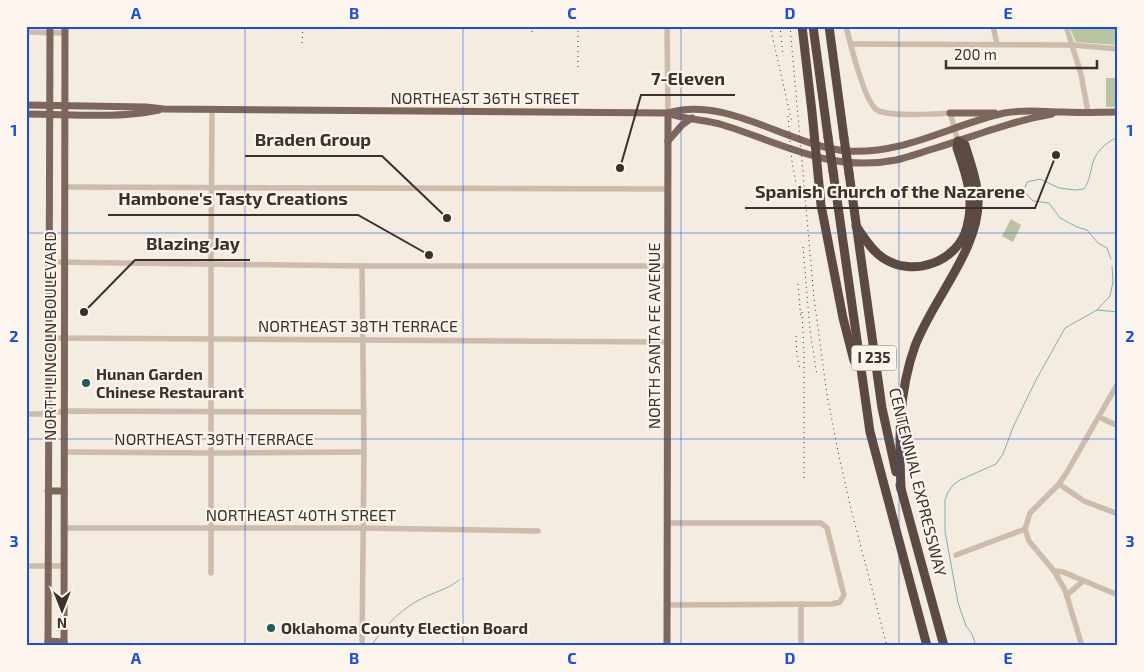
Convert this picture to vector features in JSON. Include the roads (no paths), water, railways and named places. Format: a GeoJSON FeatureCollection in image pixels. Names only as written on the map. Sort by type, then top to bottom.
{"type":"FeatureCollection","features":[{"type":"Feature","properties":{"kind":"highway"},"geometry":{"type":"LineString","coordinates":[[802,26],[822,212],[837,291],[865,402]]}},
{"type":"Feature","properties":{"kind":"highway","name":"CENTENNIAL EXPRESSWAY"},"geometry":{"type":"LineString","coordinates":[[812,26],[865,402],[879,472],[927,646]]}},
{"type":"Feature","properties":{"kind":"highway","name":"CENTENNIAL EXPRESSWAY"},"geometry":{"type":"LineString","coordinates":[[829,26],[882,408],[901,489],[944,646]]}},
{"type":"Feature","properties":{"kind":"highway"},"geometry":{"type":"LineString","coordinates":[[856,226],[878,254],[898,265],[927,266],[953,252],[967,229],[970,209],[970,188],[957,148],[958,141],[965,145],[976,183],[978,197],[977,219],[971,238],[925,324],[911,360],[901,412],[899,437],[901,489]]}},
{"type":"Feature","properties":{"kind":"main road","name":"NORTH LINCOLN BOULEVARD"},"geometry":{"type":"LineString","coordinates":[[48,644],[50,29]]}},
{"type":"Feature","properties":{"kind":"main road","name":"NORTH LINCOLN BOULEVARD"},"geometry":{"type":"LineString","coordinates":[[64,644],[65,30]]}},
{"type":"Feature","properties":{"kind":"main road","name":"NORTHEAST 36TH STREET"},"geometry":{"type":"LineString","coordinates":[[26,106],[146,107],[212,110],[668,113],[680,109],[719,112],[814,144]]}},
{"type":"Feature","properties":{"kind":"main road","name":"NORTHEAST 36TH STREET"},"geometry":{"type":"LineString","coordinates":[[26,114],[116,115],[146,113],[164,109]]}},
{"type":"Feature","properties":{"kind":"main road"},"geometry":{"type":"LineString","coordinates":[[814,144],[849,151],[882,150],[900,147],[1003,114],[1029,110],[1118,112]]}},
{"type":"Feature","properties":{"kind":"main road"},"geometry":{"type":"LineString","coordinates":[[668,113],[680,118],[692,118],[732,128],[830,161],[853,163],[884,162],[904,158],[1017,121],[1064,112]]}},
{"type":"Feature","properties":{"kind":"main road","name":"NORTH SANTA FE AVENUE"},"geometry":{"type":"LineString","coordinates":[[667,646],[668,113]]}},
{"type":"Feature","properties":{"kind":"main road"},"geometry":{"type":"LineString","coordinates":[[950,113],[1003,114]]}},
{"type":"Feature","properties":{"kind":"main road"},"geometry":{"type":"LineString","coordinates":[[668,142],[682,125],[692,118]]}},
{"type":"Feature","properties":{"kind":"main road"},"geometry":{"type":"LineString","coordinates":[[48,491],[64,491]]}},
{"type":"Feature","properties":{"kind":"main road"},"geometry":{"type":"LineString","coordinates":[[48,644],[64,644]]}},
{"type":"Feature","properties":{"kind":"street","name":"NORTH SANTA FE AVENUE"},"geometry":{"type":"LineString","coordinates":[[668,26],[668,113]]}},
{"type":"Feature","properties":{"kind":"street"},"geometry":{"type":"LineString","coordinates":[[846,26],[866,93],[874,108],[889,113],[950,113],[958,141]]}},
{"type":"Feature","properties":{"kind":"street"},"geometry":{"type":"LineString","coordinates":[[993,26],[997,44]]}},
{"type":"Feature","properties":{"kind":"street"},"geometry":{"type":"LineString","coordinates":[[1066,26],[1084,85],[1088,112]]}},
{"type":"Feature","properties":{"kind":"street"},"geometry":{"type":"LineString","coordinates":[[26,32],[50,29],[65,30]]}},
{"type":"Feature","properties":{"kind":"street"},"geometry":{"type":"LineString","coordinates":[[851,44],[1073,45],[1118,49]]}},
{"type":"Feature","properties":{"kind":"street"},"geometry":{"type":"LineString","coordinates":[[211,572],[210,263],[212,110]]}},
{"type":"Feature","properties":{"kind":"street"},"geometry":{"type":"LineString","coordinates":[[64,187],[668,190]]}},
{"type":"Feature","properties":{"kind":"street"},"geometry":{"type":"LineString","coordinates":[[49,262],[362,266],[668,266]]}},
{"type":"Feature","properties":{"kind":"street"},"geometry":{"type":"LineString","coordinates":[[362,266],[364,412],[362,646]]}},
{"type":"Feature","properties":{"kind":"street","name":"NORTHEAST 38TH TERRACE"},"geometry":{"type":"LineString","coordinates":[[49,338],[667,342]]}},
{"type":"Feature","properties":{"kind":"street"},"geometry":{"type":"LineString","coordinates":[[1082,646],[1067,595],[1054,571],[1029,542],[1025,530],[1030,513],[1059,484],[1118,383]]}},
{"type":"Feature","properties":{"kind":"street"},"geometry":{"type":"LineString","coordinates":[[26,414],[49,414],[63,411],[364,412]]}},
{"type":"Feature","properties":{"kind":"street"},"geometry":{"type":"LineString","coordinates":[[1099,418],[1118,426]]}},
{"type":"Feature","properties":{"kind":"street","name":"NORTHEAST 39TH TERRACE"},"geometry":{"type":"LineString","coordinates":[[64,452],[364,452]]}},
{"type":"Feature","properties":{"kind":"street"},"geometry":{"type":"LineString","coordinates":[[1059,484],[1084,501],[1118,514]]}},
{"type":"Feature","properties":{"kind":"street"},"geometry":{"type":"LineString","coordinates":[[667,523],[817,522],[823,524],[827,528],[844,595],[842,601],[836,604],[667,605]]}},
{"type":"Feature","properties":{"kind":"street","name":"NORTHEAST 40TH STREET"},"geometry":{"type":"LineString","coordinates":[[64,528],[362,528],[538,531]]}},
{"type":"Feature","properties":{"kind":"street"},"geometry":{"type":"LineString","coordinates":[[956,555],[1025,530]]}},
{"type":"Feature","properties":{"kind":"street"},"geometry":{"type":"LineString","coordinates":[[26,566],[64,566]]}},
{"type":"Feature","properties":{"kind":"street"},"geometry":{"type":"LineString","coordinates":[[1054,571],[1062,572],[1118,595]]}},
{"type":"Feature","properties":{"kind":"street"},"geometry":{"type":"LineString","coordinates":[[1067,595],[1082,581]]}},
{"type":"Feature","properties":{"kind":"street"},"geometry":{"type":"LineString","coordinates":[[801,604],[801,646]]}},
{"type":"Feature","properties":{"kind":"waterway"},"geometry":{"type":"LineString","coordinates":[[1111,259],[1107,248],[1098,243],[1087,230],[1060,218],[1049,203],[1033,201],[1024,191],[1027,182],[1040,179],[1059,188],[1084,189],[1098,152],[1118,137]]}},
{"type":"Feature","properties":{"kind":"waterway"},"geometry":{"type":"LineString","coordinates":[[976,646],[972,634],[966,626],[958,603],[945,531],[945,500],[953,485],[960,480],[996,464],[1003,454],[1014,425],[1036,380],[1065,328],[1097,310],[1110,296],[1113,282],[1112,266]]}},
{"type":"Feature","properties":{"kind":"waterway"},"geometry":{"type":"LineString","coordinates":[[1097,310],[1118,312]]}},
{"type":"Feature","properties":{"kind":"waterway"},"geometry":{"type":"LineString","coordinates":[[371,646],[389,623],[403,611],[418,600],[459,580]]}},
{"type":"Feature","properties":{"kind":"railway"},"geometry":{"type":"LineString","coordinates":[[302,43],[303,26]]}},
{"type":"Feature","properties":{"kind":"railway"},"geometry":{"type":"LineString","coordinates":[[532,26],[532,34]]}},
{"type":"Feature","properties":{"kind":"railway"},"geometry":{"type":"LineString","coordinates":[[578,26],[578,67]]}},
{"type":"Feature","properties":{"kind":"railway"},"geometry":{"type":"LineString","coordinates":[[770,26],[792,123]]}},
{"type":"Feature","properties":{"kind":"railway"},"geometry":{"type":"LineString","coordinates":[[780,26],[783,56]]}},
{"type":"Feature","properties":{"kind":"railway"},"geometry":{"type":"LineString","coordinates":[[790,26],[814,298],[827,395],[851,509],[887,646]]}},
{"type":"Feature","properties":{"kind":"railway"},"geometry":{"type":"LineString","coordinates":[[788,116],[792,162],[798,193]]}},
{"type":"Feature","properties":{"kind":"railway"},"geometry":{"type":"LineString","coordinates":[[803,247],[810,330],[817,376]]}},
{"type":"Feature","properties":{"kind":"railway"},"geometry":{"type":"LineString","coordinates":[[798,284],[801,319]]}},
{"type":"Feature","properties":{"kind":"railway"},"geometry":{"type":"LineString","coordinates":[[802,312],[804,479]]}},
{"type":"Feature","properties":{"kind":"railway"},"geometry":{"type":"LineString","coordinates":[[796,336],[800,370]]}},
{"type":"Feature","properties":{"kind":"place","name":"Spanish Church of the Nazarene"},"geometry":{"type":"Point","coordinates":[1056,155]}},
{"type":"Feature","properties":{"kind":"place","name":"7-Eleven"},"geometry":{"type":"Point","coordinates":[620,168]}},
{"type":"Feature","properties":{"kind":"place","name":"Braden Group"},"geometry":{"type":"Point","coordinates":[447,218]}},
{"type":"Feature","properties":{"kind":"place","name":"Hambone's Tasty Creations"},"geometry":{"type":"Point","coordinates":[429,255]}},
{"type":"Feature","properties":{"kind":"place","name":"Blazing Jay"},"geometry":{"type":"Point","coordinates":[84,312]}},
{"type":"Feature","properties":{"kind":"place","name":"Hunan Garden Chinese Restaurant"},"geometry":{"type":"Point","coordinates":[86,383]}},
{"type":"Feature","properties":{"kind":"place","name":"Oklahoma County Election Board"},"geometry":{"type":"Point","coordinates":[271,628]}}]}
